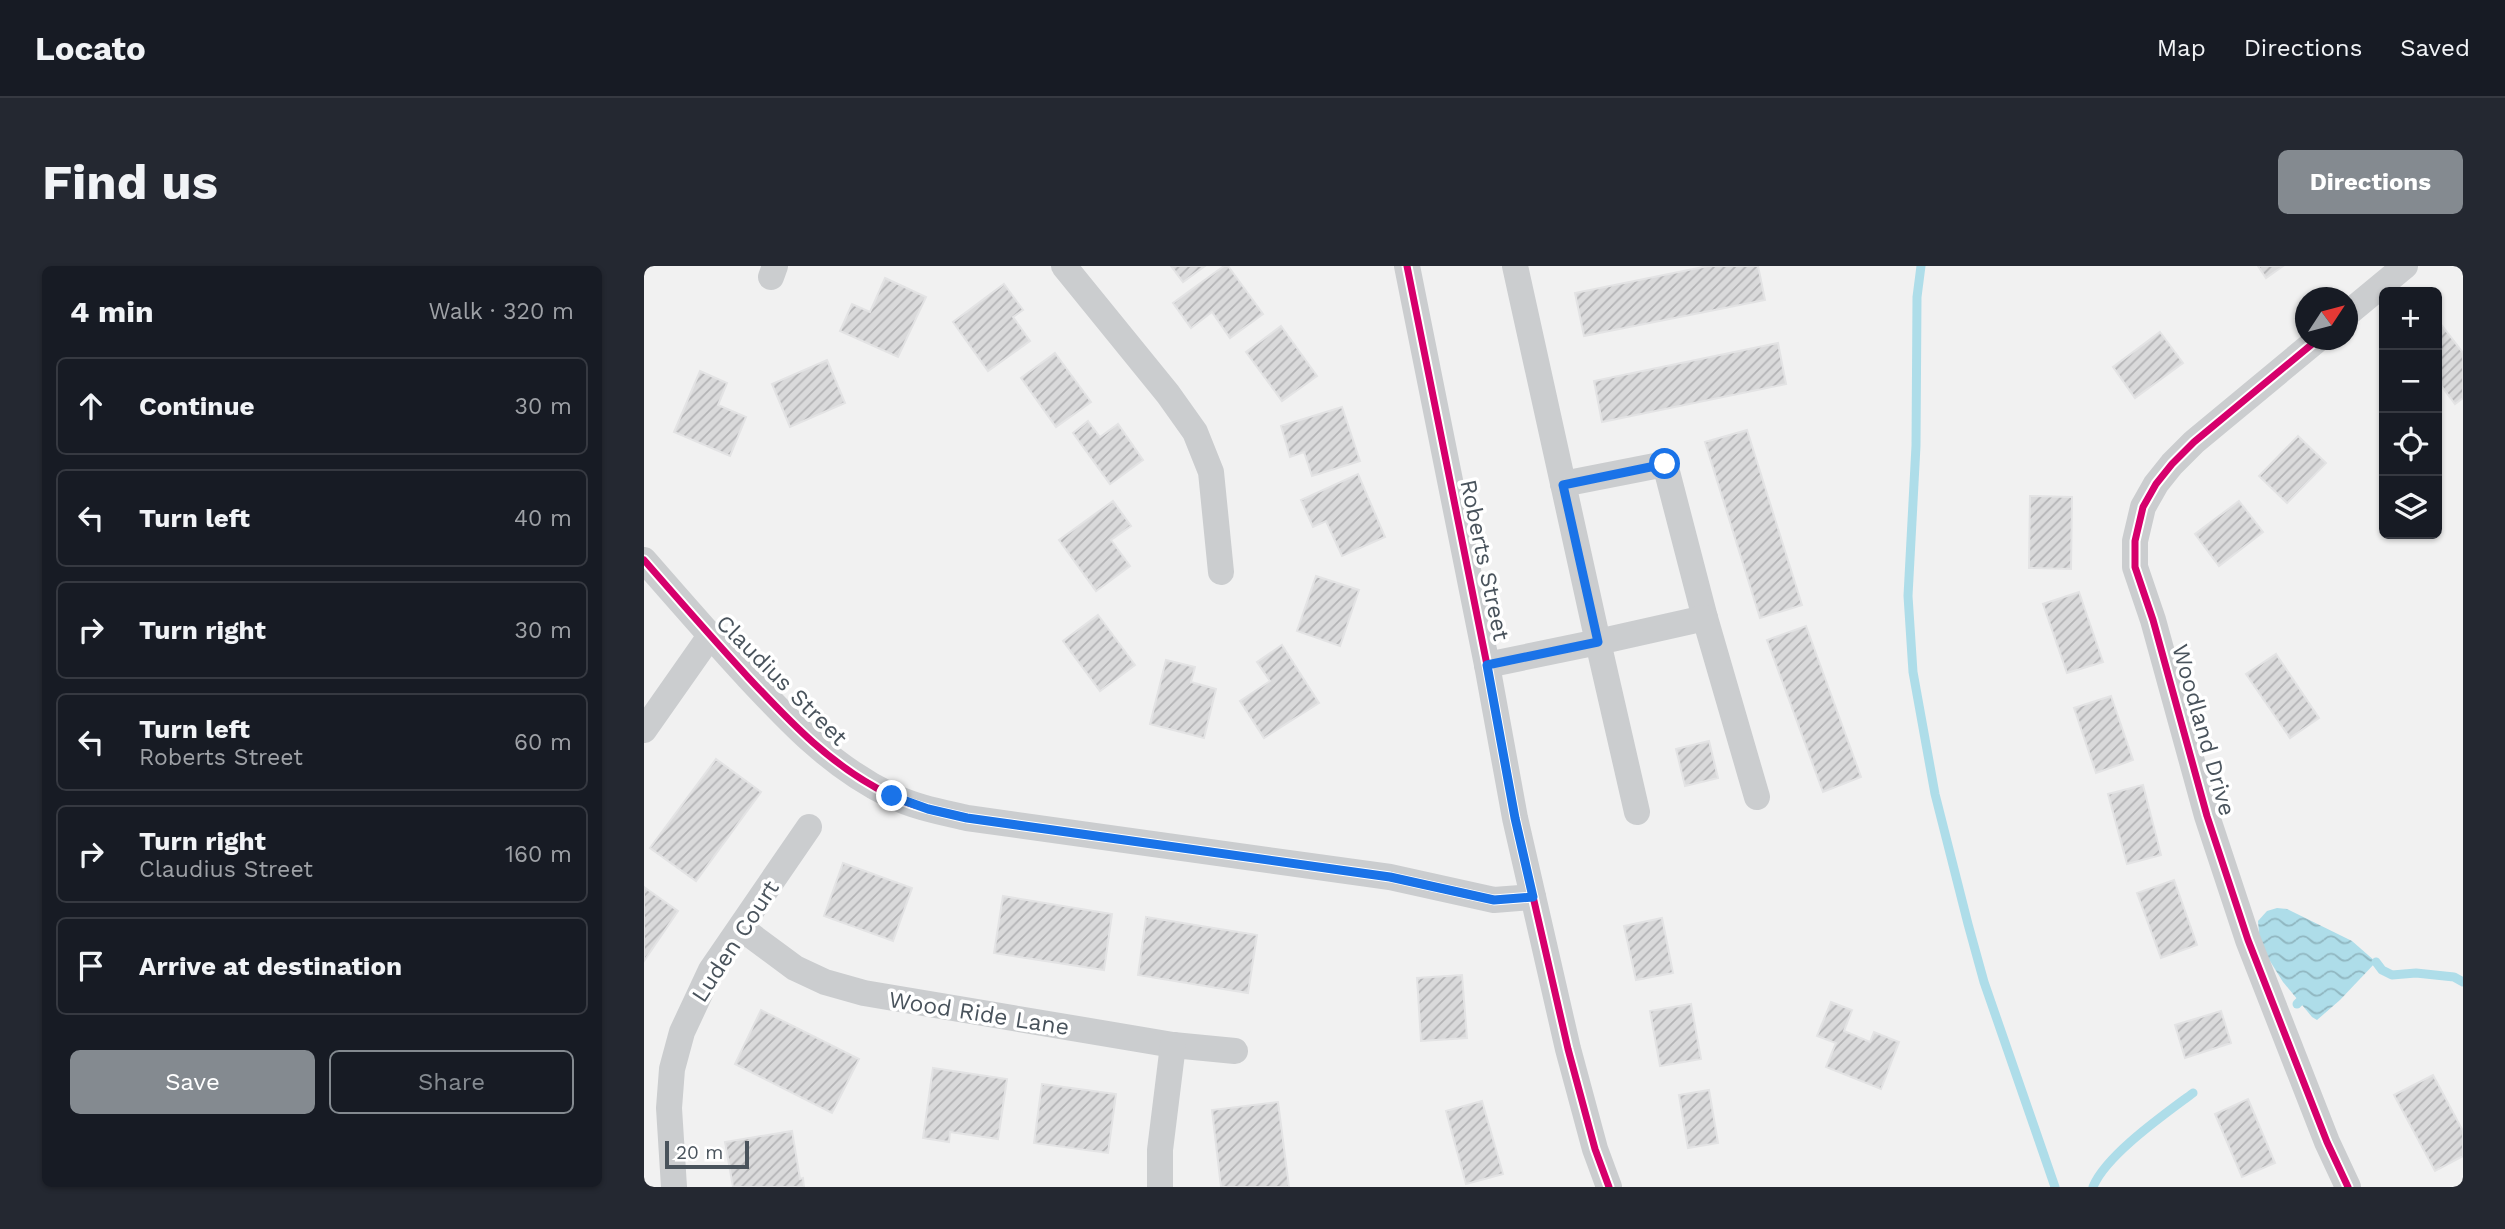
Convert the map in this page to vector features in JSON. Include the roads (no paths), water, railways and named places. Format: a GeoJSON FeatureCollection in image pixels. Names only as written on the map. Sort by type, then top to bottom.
{"type":"FeatureCollection","features":[{"type":"Feature","properties":{"kind":"street"},"geometry":{"type":"LineString","coordinates":[[1064,266],[1168,394],[1195,432],[1211,472],[1221,572]]}},
{"type":"Feature","properties":{"kind":"street","name":"Roberts Street"},"geometry":{"type":"LineString","coordinates":[[1407,266],[1515,818],[1568,1049],[1595,1149],[1609,1187]]}},
{"type":"Feature","properties":{"kind":"street"},"geometry":{"type":"LineString","coordinates":[[1514,266],[1637,812]]}},
{"type":"Feature","properties":{"kind":"street"},"geometry":{"type":"LineString","coordinates":[[2358,305],[2405,266]]}},
{"type":"Feature","properties":{"kind":"street","name":"Woodland Drive"},"geometry":{"type":"LineString","coordinates":[[2305,350],[2194,442],[2156,484],[2143,507],[2134,541],[2135,567],[2154,620],[2207,816],[2248,940],[2327,1142],[2348,1187]]}},
{"type":"Feature","properties":{"kind":"street"},"geometry":{"type":"LineString","coordinates":[[1563,485],[1665,464],[1705,618],[1757,797]]}},
{"type":"Feature","properties":{"kind":"street","name":"Claudius Street"},"geometry":{"type":"LineString","coordinates":[[644,560],[710,636],[803,735],[832,760],[892,796],[928,809],[967,818],[1390,877],[1494,900],[1533,897]]}},
{"type":"Feature","properties":{"kind":"street"},"geometry":{"type":"LineString","coordinates":[[1487,665],[1705,618]]}},
{"type":"Feature","properties":{"kind":"street"},"geometry":{"type":"LineString","coordinates":[[644,730],[710,636]]}},
{"type":"Feature","properties":{"kind":"street","name":"Luden Court"},"geometry":{"type":"LineString","coordinates":[[674,1187],[669,1108],[672,1069],[682,1031],[711,970],[809,827]]}},
{"type":"Feature","properties":{"kind":"street","name":"Wood Ride Lane"},"geometry":{"type":"LineString","coordinates":[[741,928],[795,968],[825,982],[864,993],[1172,1045],[1235,1051]]}},
{"type":"Feature","properties":{"kind":"street"},"geometry":{"type":"LineString","coordinates":[[1160,1187],[1160,1150],[1172,1045]]}},
{"type":"Feature","properties":{"kind":"water"},"geometry":{"type":"Polygon","coordinates":[[[2287,909],[2352,941],[2376,962],[2317,1020],[2283,982],[2260,945],[2258,921],[2267,911],[2287,909]]]}},
{"type":"Feature","properties":{"kind":"waterway"},"geometry":{"type":"LineString","coordinates":[[1921,266],[1917,297],[1916,446],[1908,596],[1913,672],[1935,794],[1968,924],[1984,982],[2055,1187]]}},
{"type":"Feature","properties":{"kind":"waterway"},"geometry":{"type":"LineString","coordinates":[[2376,962],[2382,970],[2392,975],[2416,973],[2454,977],[2463,982]]}},
{"type":"Feature","properties":{"kind":"waterway"},"geometry":{"type":"LineString","coordinates":[[2297,1004],[2300,1001]]}},
{"type":"Feature","properties":{"kind":"waterway"},"geometry":{"type":"LineString","coordinates":[[2093,1187],[2110,1162],[2123,1149],[2193,1093]]}}]}
